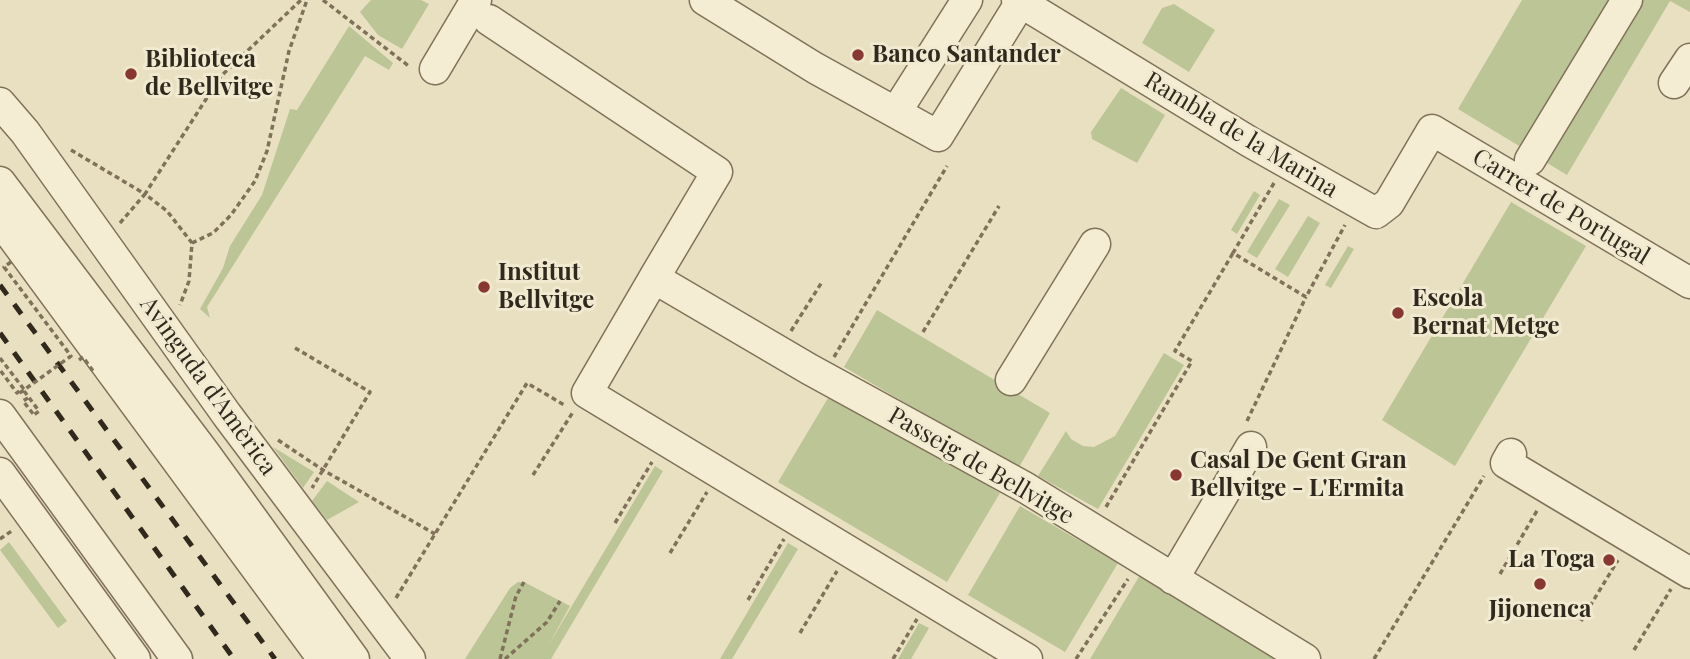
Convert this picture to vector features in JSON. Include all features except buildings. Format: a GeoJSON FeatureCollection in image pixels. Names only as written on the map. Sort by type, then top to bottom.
{"type":"FeatureCollection","features":[{"type":"Feature","properties":{"kind":"street","name":"Rambla de la Marina"},"geometry":{"type":"LineString","coordinates":[[705,0],[815,68],[938,136],[1020,1],[1321,184],[1376,213],[1390,203],[1432,130]]}},
{"type":"Feature","properties":{"kind":"street"},"geometry":{"type":"LineString","coordinates":[[896,112],[967,0]]}},
{"type":"Feature","properties":{"kind":"street"},"geometry":{"type":"LineString","coordinates":[[1530,160],[1624,1]]}},
{"type":"Feature","properties":{"kind":"street"},"geometry":{"type":"LineString","coordinates":[[423,68],[482,10],[717,172],[587,393],[1027,659]]}},
{"type":"Feature","properties":{"kind":"street","name":"Avinguda d'Amèrica"},"geometry":{"type":"LineString","coordinates":[[3,113],[410,659]]}},
{"type":"Feature","properties":{"kind":"street","name":"Carrer de Portugal"},"geometry":{"type":"LineString","coordinates":[[1432,130],[1690,283]]}},
{"type":"Feature","properties":{"kind":"street","name":"Avinguda d'Amèrica"},"geometry":{"type":"LineString","coordinates":[[0,182],[204,452],[354,659]]}},
{"type":"Feature","properties":{"kind":"street"},"geometry":{"type":"LineString","coordinates":[[0,220],[323,659]]}},
{"type":"Feature","properties":{"kind":"street"},"geometry":{"type":"LineString","coordinates":[[1011,380],[1095,244]]}},
{"type":"Feature","properties":{"kind":"street","name":"Passeig de Bellvitge"},"geometry":{"type":"LineString","coordinates":[[654,278],[823,377],[1026,488],[1305,659]]}},
{"type":"Feature","properties":{"kind":"street"},"geometry":{"type":"LineString","coordinates":[[8,404],[177,659]]}},
{"type":"Feature","properties":{"kind":"street"},"geometry":{"type":"LineString","coordinates":[[1173,579],[1249,434]]}},
{"type":"Feature","properties":{"kind":"street"},"geometry":{"type":"LineString","coordinates":[[1504,458],[1550,489],[1686,570]]}},
{"type":"Feature","properties":{"kind":"street"},"geometry":{"type":"LineString","coordinates":[[0,473],[135,659]]}},
{"type":"Feature","properties":{"kind":"path"},"geometry":{"type":"LineString","coordinates":[[112,232],[145,194],[221,76],[301,0]]}},
{"type":"Feature","properties":{"kind":"path"},"geometry":{"type":"LineString","coordinates":[[192,243],[213,233],[231,215],[255,181],[267,152],[289,51],[307,0]]}},
{"type":"Feature","properties":{"kind":"path"},"geometry":{"type":"LineString","coordinates":[[323,0],[423,68]]}},
{"type":"Feature","properties":{"kind":"path"},"geometry":{"type":"LineString","coordinates":[[67,148],[145,194],[167,211],[192,243],[189,281],[180,307]]}},
{"type":"Feature","properties":{"kind":"path"},"geometry":{"type":"LineString","coordinates":[[823,377],[947,166]]}},
{"type":"Feature","properties":{"kind":"path"},"geometry":{"type":"LineString","coordinates":[[1092,530],[1192,361],[1175,351],[1274,187],[1275,177]]}},
{"type":"Feature","properties":{"kind":"path"},"geometry":{"type":"LineString","coordinates":[[923,332],[999,206]]}},
{"type":"Feature","properties":{"kind":"path"},"geometry":{"type":"LineString","coordinates":[[1249,434],[1306,297],[1346,223]]}},
{"type":"Feature","properties":{"kind":"path"},"geometry":{"type":"LineString","coordinates":[[1233,254],[1306,297]]}},
{"type":"Feature","properties":{"kind":"path"},"geometry":{"type":"LineString","coordinates":[[0,371],[18,395],[71,356],[4,267],[11,262]]}},
{"type":"Feature","properties":{"kind":"path"},"geometry":{"type":"LineString","coordinates":[[805,308],[822,282]]}},
{"type":"Feature","properties":{"kind":"path"},"geometry":{"type":"LineString","coordinates":[[295,348],[370,393],[311,489]]}},
{"type":"Feature","properties":{"kind":"path"},"geometry":{"type":"LineString","coordinates":[[79,360],[83,357],[93,371]]}},
{"type":"Feature","properties":{"kind":"path"},"geometry":{"type":"LineString","coordinates":[[0,358],[23,388],[8,404]]}},
{"type":"Feature","properties":{"kind":"path"},"geometry":{"type":"LineString","coordinates":[[0,371],[8,404]]}},
{"type":"Feature","properties":{"kind":"path"},"geometry":{"type":"LineString","coordinates":[[394,600],[527,383],[575,411],[533,475]]}},
{"type":"Feature","properties":{"kind":"path"},"geometry":{"type":"LineString","coordinates":[[24,391],[39,411],[34,415],[29,408],[23,401],[28,398],[37,411],[32,415]]}},
{"type":"Feature","properties":{"kind":"path"},"geometry":{"type":"LineString","coordinates":[[272,436],[323,470],[435,534]]}},
{"type":"Feature","properties":{"kind":"path"},"geometry":{"type":"LineString","coordinates":[[615,523],[666,440]]}},
{"type":"Feature","properties":{"kind":"path"},"geometry":{"type":"LineString","coordinates":[[1374,659],[1504,458]]}},
{"type":"Feature","properties":{"kind":"path"},"geometry":{"type":"LineString","coordinates":[[670,553],[720,473]]}},
{"type":"Feature","properties":{"kind":"path"},"geometry":{"type":"LineString","coordinates":[[1500,574],[1550,489]]}},
{"type":"Feature","properties":{"kind":"path"},"geometry":{"type":"LineString","coordinates":[[748,600],[797,520]]}},
{"type":"Feature","properties":{"kind":"path"},"geometry":{"type":"LineString","coordinates":[[1581,621],[1631,537]]}},
{"type":"Feature","properties":{"kind":"path"},"geometry":{"type":"LineString","coordinates":[[800,634],[850,552]]}},
{"type":"Feature","properties":{"kind":"path"},"geometry":{"type":"LineString","coordinates":[[1076,659],[1140,559]]}},
{"type":"Feature","properties":{"kind":"path"},"geometry":{"type":"LineString","coordinates":[[1634,650],[1686,570]]}},
{"type":"Feature","properties":{"kind":"path"},"geometry":{"type":"LineString","coordinates":[[503,659],[516,596],[524,582]]}},
{"type":"Feature","properties":{"kind":"path"},"geometry":{"type":"LineString","coordinates":[[893,659],[929,600]]}},
{"type":"Feature","properties":{"kind":"path"},"geometry":{"type":"LineString","coordinates":[[503,659],[547,622],[561,601]]}},
{"type":"Feature","properties":{"kind":"green space"},"geometry":{"type":"Polygon","coordinates":[[[371,0],[421,0],[429,4],[402,49],[378,35],[360,12],[371,0]]]}},
{"type":"Feature","properties":{"kind":"green space"},"geometry":{"type":"Polygon","coordinates":[[[1522,0],[1690,0],[1690,12],[1670,1],[1567,175],[1458,109],[1522,0]]]}},
{"type":"Feature","properties":{"kind":"green space"},"geometry":{"type":"Polygon","coordinates":[[[1174,4],[1215,30],[1189,72],[1142,43],[1162,8],[1174,4]]]}},
{"type":"Feature","properties":{"kind":"green space"},"geometry":{"type":"Polygon","coordinates":[[[349,26],[393,63],[389,70],[365,56],[207,307],[210,318],[200,309],[223,268],[230,246],[262,195],[290,109],[297,110],[349,26]]]}},
{"type":"Feature","properties":{"kind":"green space"},"geometry":{"type":"Polygon","coordinates":[[[1121,88],[1165,115],[1137,163],[1092,139],[1091,132],[1121,88]]]}},
{"type":"Feature","properties":{"kind":"green space"},"geometry":{"type":"Polygon","coordinates":[[[1254,191],[1260,195],[1237,234],[1231,230],[1254,191]]]}},
{"type":"Feature","properties":{"kind":"green space"},"geometry":{"type":"Polygon","coordinates":[[[1279,199],[1290,205],[1257,258],[1247,252],[1279,199]]]}},
{"type":"Feature","properties":{"kind":"green space"},"geometry":{"type":"Polygon","coordinates":[[[1511,202],[1586,246],[1455,466],[1382,420],[1511,202]]]}},
{"type":"Feature","properties":{"kind":"green space"},"geometry":{"type":"Polygon","coordinates":[[[1308,216],[1320,223],[1288,277],[1275,269],[1308,216]]]}},
{"type":"Feature","properties":{"kind":"green space"},"geometry":{"type":"Polygon","coordinates":[[[1348,246],[1354,249],[1331,288],[1325,285],[1348,246]]]}},
{"type":"Feature","properties":{"kind":"green space"},"geometry":{"type":"Polygon","coordinates":[[[877,310],[1050,413],[1018,469],[844,367],[877,310]]]}},
{"type":"Feature","properties":{"kind":"green space"},"geometry":{"type":"Polygon","coordinates":[[[1164,353],[1184,365],[1098,509],[1038,476],[1066,431],[1071,439],[1083,446],[1094,447],[1115,436],[1164,353]]]}},
{"type":"Feature","properties":{"kind":"green space"},"geometry":{"type":"Polygon","coordinates":[[[831,393],[1000,493],[947,582],[778,482],[831,393]]]}},
{"type":"Feature","properties":{"kind":"green space"},"geometry":{"type":"Polygon","coordinates":[[[273,447],[314,472],[303,488],[273,447]]]}},
{"type":"Feature","properties":{"kind":"green space"},"geometry":{"type":"Polygon","coordinates":[[[655,466],[663,471],[551,659],[465,659],[510,588],[518,582],[524,582],[570,606],[548,646],[655,466]]]}},
{"type":"Feature","properties":{"kind":"green space"},"geometry":{"type":"Polygon","coordinates":[[[327,481],[359,502],[327,520],[312,501],[327,481]]]}},
{"type":"Feature","properties":{"kind":"green space"},"geometry":{"type":"Polygon","coordinates":[[[1020,506],[1118,563],[1065,652],[968,595],[1020,506]]]}},
{"type":"Feature","properties":{"kind":"green space"},"geometry":{"type":"Polygon","coordinates":[[[9,542],[67,621],[58,628],[0,550],[9,542]]]}},
{"type":"Feature","properties":{"kind":"green space"},"geometry":{"type":"Polygon","coordinates":[[[788,543],[798,549],[732,659],[720,659],[788,543]]]}},
{"type":"Feature","properties":{"kind":"green space"},"geometry":{"type":"Polygon","coordinates":[[[1140,575],[1282,659],[1090,659],[1140,575]]]}},
{"type":"Feature","properties":{"kind":"green space"},"geometry":{"type":"Polygon","coordinates":[[[919,623],[929,628],[911,659],[898,659],[919,623]]]}},
{"type":"Feature","properties":{"kind":"railway"},"geometry":{"type":"LineString","coordinates":[[0,285],[275,659]]}},
{"type":"Feature","properties":{"kind":"railway"},"geometry":{"type":"LineString","coordinates":[[0,333],[234,659]]}},
{"type":"Feature","properties":{"kind":"place","name":"Banco Santander"},"geometry":{"type":"Point","coordinates":[858,55]}},
{"type":"Feature","properties":{"kind":"place","name":"Biblioteca de Bellvitge"},"geometry":{"type":"Point","coordinates":[131,74]}},
{"type":"Feature","properties":{"kind":"place","name":"Institut Bellvitge"},"geometry":{"type":"Point","coordinates":[484,287]}},
{"type":"Feature","properties":{"kind":"place","name":"Escola Bernat Metge"},"geometry":{"type":"Point","coordinates":[1398,313]}},
{"type":"Feature","properties":{"kind":"place","name":"Casal De Gent Gran Bellvitge - L'Ermita"},"geometry":{"type":"Point","coordinates":[1176,475]}},
{"type":"Feature","properties":{"kind":"place","name":"La Toga"},"geometry":{"type":"Point","coordinates":[1609,560]}},
{"type":"Feature","properties":{"kind":"place","name":"Jijonenca"},"geometry":{"type":"Point","coordinates":[1540,584]}}]}
